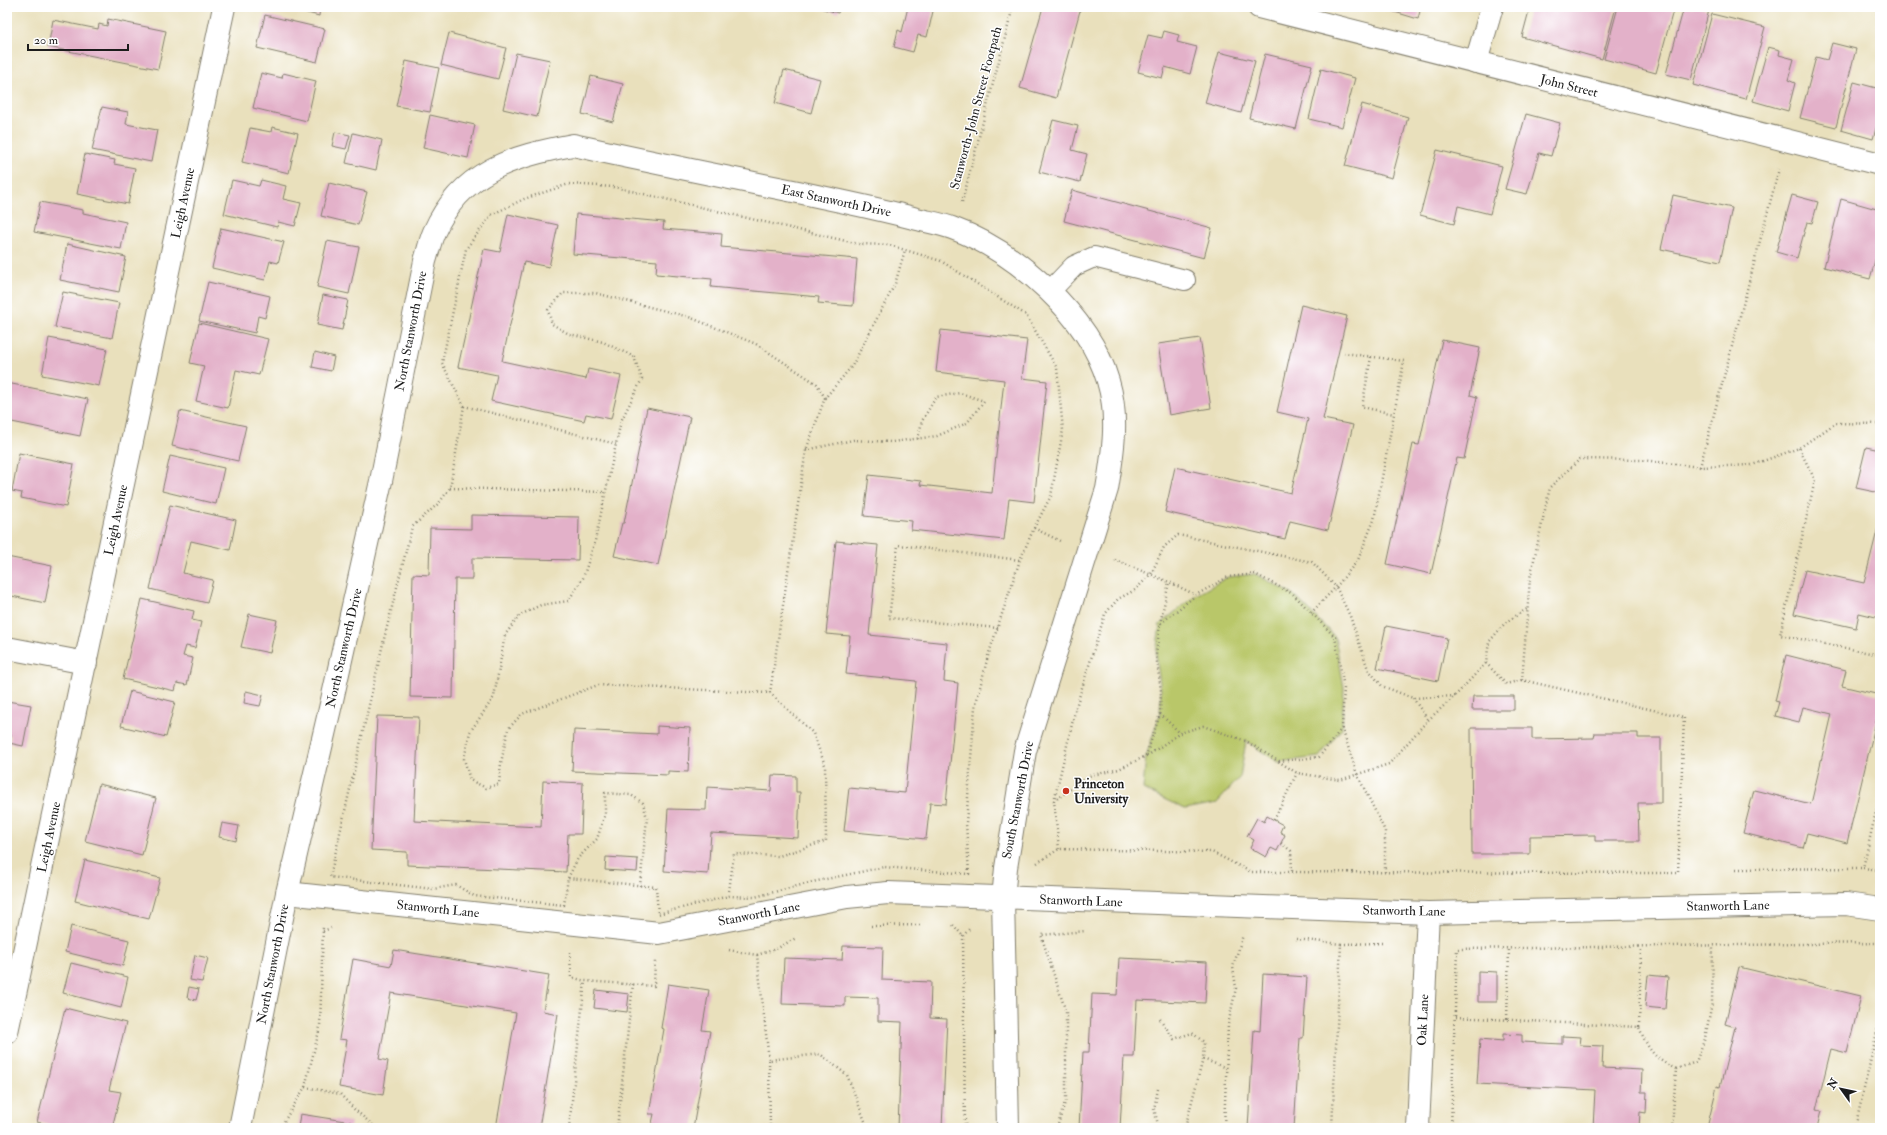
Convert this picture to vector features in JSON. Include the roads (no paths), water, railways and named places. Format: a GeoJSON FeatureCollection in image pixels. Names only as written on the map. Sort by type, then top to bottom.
{"type":"FeatureCollection","features":[{"type":"Feature","properties":{"kind":"street","name":"Leigh Avenue"},"geometry":{"type":"LineString","coordinates":[[7,1032],[224,7]]}},
{"type":"Feature","properties":{"kind":"street","name":"John Street"},"geometry":{"type":"LineString","coordinates":[[1259,7],[1880,164]]}},
{"type":"Feature","properties":{"kind":"street"},"geometry":{"type":"LineString","coordinates":[[1476,62],[1492,7]]}},
{"type":"Feature","properties":{"kind":"street","name":"East Stanworth Drive"},"geometry":{"type":"LineString","coordinates":[[474,181],[500,164],[534,152],[573,145],[893,212],[953,228],[987,245],[1018,265],[1050,291],[1073,316],[1095,349],[1108,381],[1114,412]]}},
{"type":"Feature","properties":{"kind":"street","name":"North Stanworth Drive"},"geometry":{"type":"LineString","coordinates":[[240,1128],[287,893],[378,496],[425,261],[434,232],[452,203],[474,181]]}},
{"type":"Feature","properties":{"kind":"street","name":"South Stanworth Drive"},"geometry":{"type":"LineString","coordinates":[[1008,1128],[1003,898],[1006,868],[1025,751],[1107,489],[1114,447],[1114,412]]}},
{"type":"Feature","properties":{"kind":"street"},"geometry":{"type":"LineString","coordinates":[[7,648],[86,663]]}},
{"type":"Feature","properties":{"kind":"street","name":"Stanworth Lane"},"geometry":{"type":"LineString","coordinates":[[287,893],[659,934],[847,897],[888,893],[1428,913],[1846,904],[1880,909]]}},
{"type":"Feature","properties":{"kind":"street","name":"Oak Lane"},"geometry":{"type":"LineString","coordinates":[[1418,1128],[1428,913]]}},
{"type":"Feature","properties":{"kind":"lane"},"geometry":{"type":"LineString","coordinates":[[1050,291],[1074,266],[1094,257],[1185,280]]}},
{"type":"Feature","properties":{"kind":"place","name":"Princeton University"},"geometry":{"type":"Point","coordinates":[1066,791]}}]}
